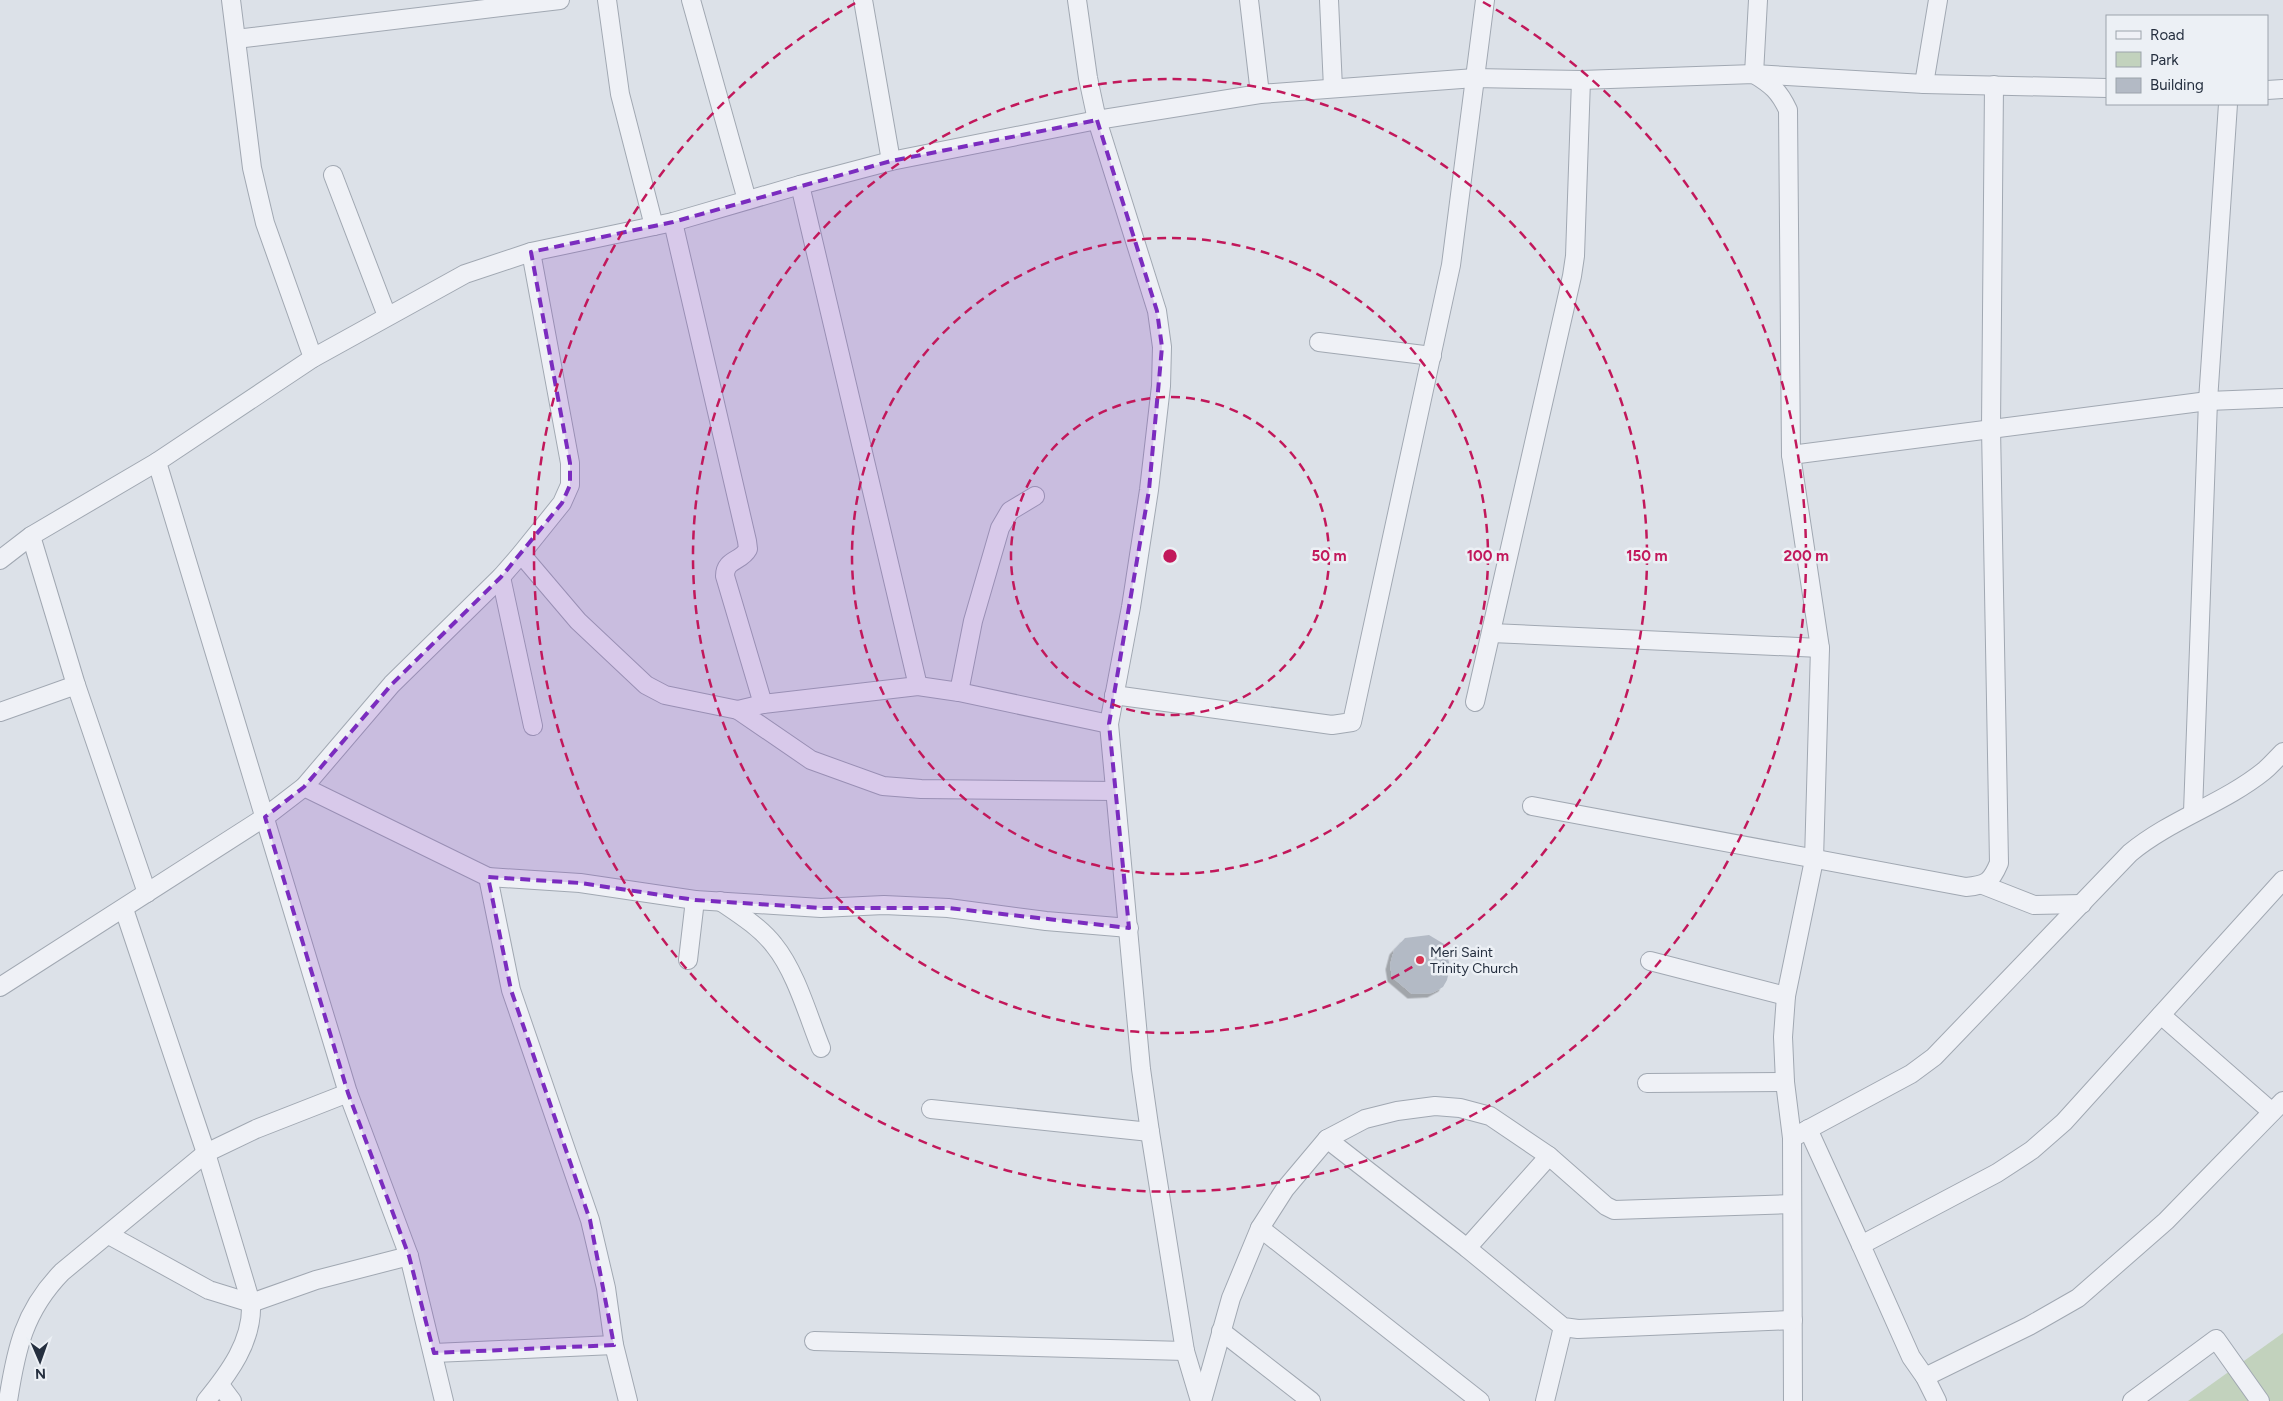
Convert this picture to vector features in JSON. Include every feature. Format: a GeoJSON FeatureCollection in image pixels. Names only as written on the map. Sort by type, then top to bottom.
{"type":"FeatureCollection","features":[{"type":"Feature","properties":{"kind":"street"},"geometry":{"type":"LineString","coordinates":[[231,0],[252,168],[265,223],[313,358]]}},
{"type":"Feature","properties":{"kind":"street"},"geometry":{"type":"LineString","coordinates":[[236,39],[560,0]]}},
{"type":"Feature","properties":{"kind":"street"},"geometry":{"type":"LineString","coordinates":[[608,0],[620,94],[654,226]]}},
{"type":"Feature","properties":{"kind":"street"},"geometry":{"type":"LineString","coordinates":[[691,0],[747,200]]}},
{"type":"Feature","properties":{"kind":"street"},"geometry":{"type":"LineString","coordinates":[[863,0],[891,161]]}},
{"type":"Feature","properties":{"kind":"street"},"geometry":{"type":"LineString","coordinates":[[1076,0],[1088,78],[1097,120],[1156,311],[1162,347],[1160,386],[1149,490],[1131,607],[1109,724],[1114,791],[1130,928],[1141,1069],[1185,1350],[1201,1401]]}},
{"type":"Feature","properties":{"kind":"street"},"geometry":{"type":"LineString","coordinates":[[1249,0],[1260,94]]}},
{"type":"Feature","properties":{"kind":"street"},"geometry":{"type":"LineString","coordinates":[[1329,0],[1333,88]]}},
{"type":"Feature","properties":{"kind":"street"},"geometry":{"type":"LineString","coordinates":[[1114,695],[1332,725],[1352,722],[1451,265],[1485,0]]}},
{"type":"Feature","properties":{"kind":"street"},"geometry":{"type":"LineString","coordinates":[[1754,74],[1758,0]]}},
{"type":"Feature","properties":{"kind":"street"},"geometry":{"type":"LineString","coordinates":[[1924,84],[1938,0]]}},
{"type":"Feature","properties":{"kind":"street"},"geometry":{"type":"LineString","coordinates":[[1754,74],[1773,86],[1788,110],[1791,455],[1820,648],[1814,860],[1786,996],[1783,1037],[1785,1082],[1792,1138],[1793,1401]]}},
{"type":"Feature","properties":{"kind":"street"},"geometry":{"type":"LineString","coordinates":[[0,560],[31,536],[157,462],[313,358],[465,274],[531,252],[673,222],[891,161],[1097,120],[1260,94],[1475,78],[1581,80],[1754,74],[1924,84],[2106,88]]}},
{"type":"Feature","properties":{"kind":"street"},"geometry":{"type":"LineString","coordinates":[[1475,702],[1572,276],[1575,256],[1581,80]]}},
{"type":"Feature","properties":{"kind":"street"},"geometry":{"type":"LineString","coordinates":[[1984,885],[1993,876],[1999,863],[1991,428],[1994,85]]}},
{"type":"Feature","properties":{"kind":"street"},"geometry":{"type":"LineString","coordinates":[[2268,90],[2283,89]]}},
{"type":"Feature","properties":{"kind":"street"},"geometry":{"type":"LineString","coordinates":[[2193,812],[2208,401],[2228,105]]}},
{"type":"Feature","properties":{"kind":"street"},"geometry":{"type":"LineString","coordinates":[[333,175],[386,316]]}},
{"type":"Feature","properties":{"kind":"street"},"geometry":{"type":"LineString","coordinates":[[800,185],[918,686]]}},
{"type":"Feature","properties":{"kind":"street"},"geometry":{"type":"LineString","coordinates":[[673,222],[747,542],[748,549],[745,554],[728,564],[725,569],[725,576],[763,704]]}},
{"type":"Feature","properties":{"kind":"street"},"geometry":{"type":"LineString","coordinates":[[1,982],[124,910],[266,816],[304,787],[392,684],[501,577],[562,502],[570,485],[570,463],[531,252]]}},
{"type":"Feature","properties":{"kind":"street"},"geometry":{"type":"LineString","coordinates":[[1319,342],[1432,356]]}},
{"type":"Feature","properties":{"kind":"street"},"geometry":{"type":"LineString","coordinates":[[1791,455],[2208,401],[2283,398]]}},
{"type":"Feature","properties":{"kind":"street"},"geometry":{"type":"LineString","coordinates":[[157,462],[266,816],[348,1093],[409,1256],[434,1353],[444,1401]]}},
{"type":"Feature","properties":{"kind":"street"},"geometry":{"type":"LineString","coordinates":[[959,692],[972,621],[1000,528],[1010,511],[1035,496]]}},
{"type":"Feature","properties":{"kind":"street"},"geometry":{"type":"LineString","coordinates":[[31,536],[76,684],[148,893]]}},
{"type":"Feature","properties":{"kind":"street"},"geometry":{"type":"LineString","coordinates":[[521,554],[578,621],[646,685],[664,695],[738,710],[810,760],[883,786],[921,789],[1114,791]]}},
{"type":"Feature","properties":{"kind":"street"},"geometry":{"type":"LineString","coordinates":[[501,577],[533,726]]}},
{"type":"Feature","properties":{"kind":"street"},"geometry":{"type":"LineString","coordinates":[[1491,633],[1820,648]]}},
{"type":"Feature","properties":{"kind":"street"},"geometry":{"type":"LineString","coordinates":[[0,712],[76,684]]}},
{"type":"Feature","properties":{"kind":"street"},"geometry":{"type":"LineString","coordinates":[[738,710],[763,704],[918,686],[959,692],[1109,724]]}},
{"type":"Feature","properties":{"kind":"street"},"geometry":{"type":"LineString","coordinates":[[1792,1138],[1911,1074],[1934,1057],[2130,853],[2147,839],[2233,791],[2263,771],[2283,752]]}},
{"type":"Feature","properties":{"kind":"street"},"geometry":{"type":"LineString","coordinates":[[304,787],[488,877],[580,883],[695,900],[821,908],[884,905],[948,908],[1046,921],[1130,928]]}},
{"type":"Feature","properties":{"kind":"street"},"geometry":{"type":"LineString","coordinates":[[1532,806],[1966,887],[1984,885],[2034,905],[2082,904]]}},
{"type":"Feature","properties":{"kind":"street"},"geometry":{"type":"LineString","coordinates":[[488,877],[511,990],[590,1220],[606,1288],[614,1345],[628,1401]]}},
{"type":"Feature","properties":{"kind":"street"},"geometry":{"type":"LineString","coordinates":[[1861,1245],[1997,1173],[2032,1150],[2064,1122],[2283,880]]}},
{"type":"Feature","properties":{"kind":"street"},"geometry":{"type":"LineString","coordinates":[[688,960],[695,900]]}},
{"type":"Feature","properties":{"kind":"street"},"geometry":{"type":"LineString","coordinates":[[720,901],[754,925],[774,945],[790,971],[821,1048]]}},
{"type":"Feature","properties":{"kind":"street"},"geometry":{"type":"LineString","coordinates":[[124,910],[206,1153],[251,1303],[252,1320],[247,1339],[220,1385],[206,1401]]}},
{"type":"Feature","properties":{"kind":"street"},"geometry":{"type":"LineString","coordinates":[[1650,961],[1786,996]]}},
{"type":"Feature","properties":{"kind":"street"},"geometry":{"type":"LineString","coordinates":[[1926,1378],[2029,1326],[2078,1298],[2166,1221],[2278,1106],[2161,1015]]}},
{"type":"Feature","properties":{"kind":"street"},"geometry":{"type":"LineString","coordinates":[[1647,1083],[1785,1082]]}},
{"type":"Feature","properties":{"kind":"street"},"geometry":{"type":"LineString","coordinates":[[8,1401],[14,1361],[27,1319],[49,1285],[62,1272],[206,1153],[256,1129],[348,1093]]}},
{"type":"Feature","properties":{"kind":"street"},"geometry":{"type":"LineString","coordinates":[[1201,1401],[1231,1298],[1260,1228],[1286,1189],[1327,1139],[1365,1119],[1397,1111],[1435,1106],[1460,1108],[1490,1116],[1549,1156],[1606,1206],[1614,1210],[1792,1204]]}},
{"type":"Feature","properties":{"kind":"street"},"geometry":{"type":"LineString","coordinates":[[931,1108],[1150,1132]]}},
{"type":"Feature","properties":{"kind":"street"},"geometry":{"type":"LineString","coordinates":[[1808,1129],[1911,1356],[1926,1378],[1937,1401]]}},
{"type":"Feature","properties":{"kind":"street"},"geometry":{"type":"LineString","coordinates":[[1327,1139],[1467,1248],[1564,1327],[1578,1329],[1793,1320]]}},
{"type":"Feature","properties":{"kind":"street"},"geometry":{"type":"LineString","coordinates":[[1467,1248],[1549,1156]]}},
{"type":"Feature","properties":{"kind":"street"},"geometry":{"type":"LineString","coordinates":[[1260,1228],[1480,1401]]}},
{"type":"Feature","properties":{"kind":"street"},"geometry":{"type":"LineString","coordinates":[[109,1235],[209,1290],[251,1303],[316,1280],[409,1256]]}},
{"type":"Feature","properties":{"kind":"street"},"geometry":{"type":"LineString","coordinates":[[1545,1401],[1564,1327]]}},
{"type":"Feature","properties":{"kind":"street"},"geometry":{"type":"LineString","coordinates":[[1221,1331],[1311,1401]]}},
{"type":"Feature","properties":{"kind":"street"},"geometry":{"type":"LineString","coordinates":[[2132,1401],[2216,1339],[2260,1401]]}},
{"type":"Feature","properties":{"kind":"street"},"geometry":{"type":"LineString","coordinates":[[814,1341],[1185,1350]]}},
{"type":"Feature","properties":{"kind":"street"},"geometry":{"type":"LineString","coordinates":[[434,1353],[614,1345]]}},
{"type":"Feature","properties":{"kind":"street"},"geometry":{"type":"LineString","coordinates":[[220,1385],[232,1401]]}},
{"type":"Feature","properties":{"kind":"highlighted area"},"geometry":{"type":"Polygon","coordinates":[[[1097,120],[1157,311],[1162,347],[1149,490],[1109,724],[1129,928],[948,908],[821,908],[695,900],[580,883],[488,877],[511,990],[590,1220],[614,1345],[434,1353],[409,1256],[348,1093],[265,817],[304,787],[392,684],[501,577],[562,503],[570,485],[570,463],[531,252],[673,222],[891,161],[1097,120]]]}},
{"type":"Feature","properties":{"kind":"green space"},"geometry":{"type":"Polygon","coordinates":[[[2283,1333],[2283,1401],[2188,1401],[2283,1333]]]}},
{"type":"Feature","properties":{"kind":"building","name":"Meri Saint Trinity Church"},"geometry":{"type":"Polygon","coordinates":[[[1429,935],[1444,944],[1450,966],[1447,980],[1443,987],[1432,993],[1412,994],[1392,977],[1390,965],[1394,950],[1405,938],[1429,935]]]}},
{"type":"Feature","properties":{"kind":"place","name":"Meri Saint Trinity Church"},"geometry":{"type":"Point","coordinates":[1420,960]}}]}
